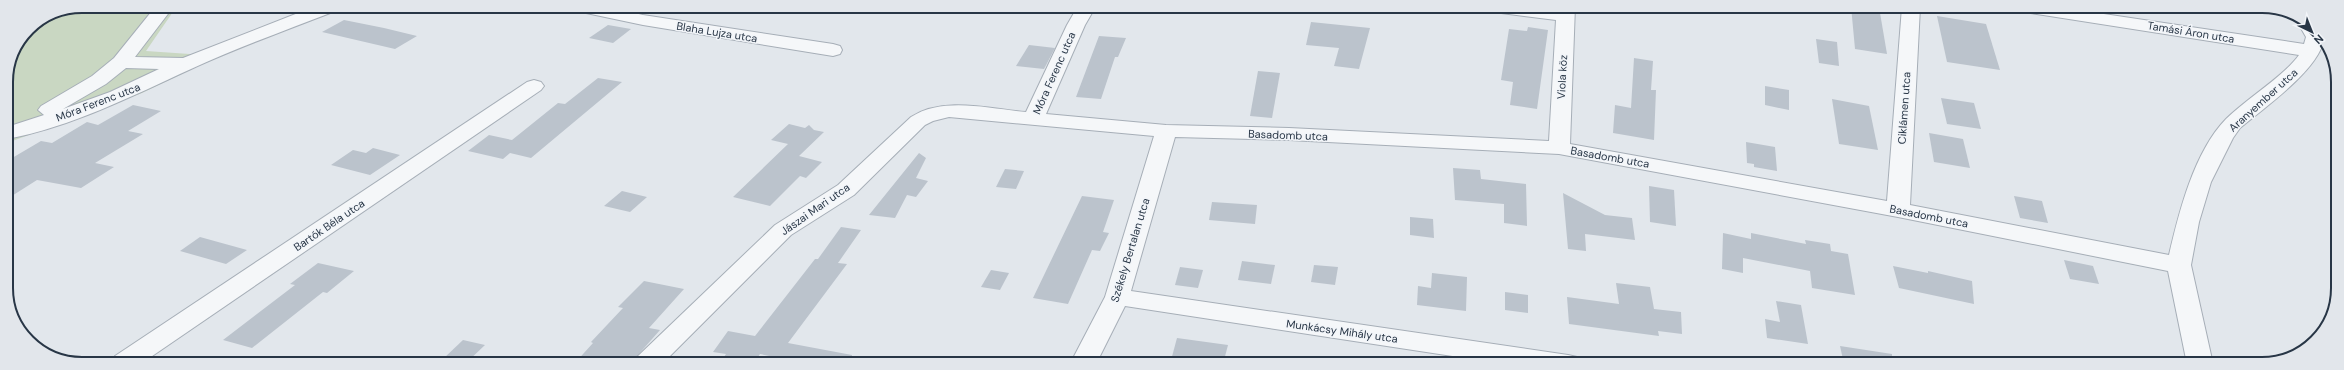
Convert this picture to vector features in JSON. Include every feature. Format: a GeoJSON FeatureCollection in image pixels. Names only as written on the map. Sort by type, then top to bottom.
{"type":"FeatureCollection","features":[{"type":"Feature","properties":{"kind":"street"},"geometry":{"type":"LineString","coordinates":[[13,129],[70,99],[121,62],[160,13]]}},
{"type":"Feature","properties":{"kind":"street","name":"Móra Ferenc utca"},"geometry":{"type":"LineString","coordinates":[[13,130],[97,103],[160,77],[186,64],[314,13]]}},
{"type":"Feature","properties":{"kind":"street","name":"Blaha Lujza utca"},"geometry":{"type":"LineString","coordinates":[[610,13],[643,20],[833,50]]}},
{"type":"Feature","properties":{"kind":"street","name":"Móra Ferenc utca"},"geometry":{"type":"LineString","coordinates":[[1033,119],[1083,13]]}},
{"type":"Feature","properties":{"kind":"street","name":"Viola köz"},"geometry":{"type":"LineString","coordinates":[[1559,148],[1566,13]]}},
{"type":"Feature","properties":{"kind":"street","name":"Ciklámen utca"},"geometry":{"type":"LineString","coordinates":[[1898,210],[1911,13]]}},
{"type":"Feature","properties":{"kind":"street","name":"Tamási Áron utca"},"geometry":{"type":"LineString","coordinates":[[2063,13],[2311,51]]}},
{"type":"Feature","properties":{"kind":"street"},"geometry":{"type":"LineString","coordinates":[[2311,51],[2315,38]]}},
{"type":"Feature","properties":{"kind":"street","name":"Aranyember utca"},"geometry":{"type":"LineString","coordinates":[[2199,357],[2180,265],[2188,222],[2200,182],[2223,137],[2233,124],[2303,63],[2311,51]]}},
{"type":"Feature","properties":{"kind":"street","name":"Móra Ferenc utca"},"geometry":{"type":"LineString","coordinates":[[121,62],[186,64]]}},
{"type":"Feature","properties":{"kind":"street","name":"Bartók Béla utca"},"geometry":{"type":"LineString","coordinates":[[133,357],[534,86]]}},
{"type":"Feature","properties":{"kind":"street","name":"Jászai Mari utca"},"geometry":{"type":"LineString","coordinates":[[653,357],[783,230],[846,190],[926,116],[949,111],[1033,119]]}},
{"type":"Feature","properties":{"kind":"street","name":"Basadomb utca"},"geometry":{"type":"LineString","coordinates":[[1033,119],[1166,131],[1288,134],[1559,148],[1898,210],[2180,265]]}},
{"type":"Feature","properties":{"kind":"street","name":"Székely Bertalan utca"},"geometry":{"type":"LineString","coordinates":[[1087,357],[1117,297],[1166,131]]}},
{"type":"Feature","properties":{"kind":"street","name":"Munkácsy Mihály utca"},"geometry":{"type":"LineString","coordinates":[[1117,297],[1451,355],[1477,357]]}},
{"type":"Feature","properties":{"kind":"green space"},"geometry":{"type":"Polygon","coordinates":[[[82,13],[172,13],[146,51],[219,56],[142,93],[13,141],[13,82],[14,68],[18,55],[33,33],[55,18],[68,14],[82,13]]]}},
{"type":"Feature","properties":{"kind":"building"},"geometry":{"type":"Polygon","coordinates":[[[1852,13],[1880,13],[1887,54],[1855,49],[1852,13]]]}},
{"type":"Feature","properties":{"kind":"building"},"geometry":{"type":"Polygon","coordinates":[[[1937,16],[1986,24],[2000,70],[1947,62],[1937,16]]]}},
{"type":"Feature","properties":{"kind":"building"},"geometry":{"type":"Polygon","coordinates":[[[344,20],[417,36],[395,49],[322,32],[344,20]]]}},
{"type":"Feature","properties":{"kind":"building"},"geometry":{"type":"Polygon","coordinates":[[[1311,22],[1370,28],[1359,69],[1334,66],[1339,48],[1306,45],[1311,22]]]}},
{"type":"Feature","properties":{"kind":"building"},"geometry":{"type":"Polygon","coordinates":[[[608,25],[631,29],[613,43],[589,38],[608,25]]]}},
{"type":"Feature","properties":{"kind":"building"},"geometry":{"type":"Polygon","coordinates":[[[1528,27],[1548,30],[1537,109],[1510,105],[1513,82],[1501,80],[1509,29],[1527,31],[1528,27]]]}},
{"type":"Feature","properties":{"kind":"building"},"geometry":{"type":"Polygon","coordinates":[[[1099,36],[1126,38],[1118,57],[1115,57],[1101,99],[1076,97],[1099,36]]]}},
{"type":"Feature","properties":{"kind":"building"},"geometry":{"type":"Polygon","coordinates":[[[1816,39],[1837,42],[1839,66],[1819,63],[1816,39]]]}},
{"type":"Feature","properties":{"kind":"building"},"geometry":{"type":"Polygon","coordinates":[[[1029,45],[1055,48],[1044,69],[1016,66],[1029,45]]]}},
{"type":"Feature","properties":{"kind":"building"},"geometry":{"type":"Polygon","coordinates":[[[1634,58],[1653,61],[1651,90],[1656,90],[1654,140],[1613,133],[1615,105],[1631,108],[1634,58]]]}},
{"type":"Feature","properties":{"kind":"building"},"geometry":{"type":"Polygon","coordinates":[[[1258,71],[1280,73],[1272,118],[1250,116],[1258,71]]]}},
{"type":"Feature","properties":{"kind":"building"},"geometry":{"type":"Polygon","coordinates":[[[598,78],[622,82],[531,158],[510,153],[503,159],[468,151],[489,135],[512,140],[558,103],[565,104],[598,78]]]}},
{"type":"Feature","properties":{"kind":"building"},"geometry":{"type":"Polygon","coordinates":[[[1765,86],[1789,90],[1789,110],[1765,105],[1765,86]]]}},
{"type":"Feature","properties":{"kind":"building"},"geometry":{"type":"Polygon","coordinates":[[[1941,98],[1974,103],[1981,129],[1947,124],[1941,98]]]}},
{"type":"Feature","properties":{"kind":"building"},"geometry":{"type":"Polygon","coordinates":[[[1832,99],[1869,106],[1878,150],[1839,144],[1832,99]]]}},
{"type":"Feature","properties":{"kind":"building"},"geometry":{"type":"Polygon","coordinates":[[[133,105],[161,111],[128,131],[143,134],[95,163],[114,167],[81,188],[37,180],[13,195],[13,157],[41,141],[52,143],[87,122],[98,125],[133,105]]]}},
{"type":"Feature","properties":{"kind":"building"},"geometry":{"type":"Polygon","coordinates":[[[789,124],[805,128],[809,125],[814,130],[824,132],[799,156],[822,162],[806,178],[800,176],[770,206],[733,197],[788,144],[771,140],[789,124]]]}},
{"type":"Feature","properties":{"kind":"building"},"geometry":{"type":"Polygon","coordinates":[[[1929,133],[1963,139],[1970,168],[1934,162],[1929,133]]]}},
{"type":"Feature","properties":{"kind":"building"},"geometry":{"type":"Polygon","coordinates":[[[1746,142],[1775,147],[1777,171],[1754,167],[1754,164],[1747,163],[1746,142]]]}},
{"type":"Feature","properties":{"kind":"building"},"geometry":{"type":"Polygon","coordinates":[[[373,148],[400,155],[370,175],[331,165],[353,150],[366,153],[373,148]]]}},
{"type":"Feature","properties":{"kind":"building"},"geometry":{"type":"Polygon","coordinates":[[[919,153],[926,158],[916,178],[928,181],[916,197],[907,195],[895,218],[869,215],[919,153]]]}},
{"type":"Feature","properties":{"kind":"building"},"geometry":{"type":"Polygon","coordinates":[[[1453,168],[1480,170],[1481,179],[1526,184],[1527,226],[1504,223],[1504,204],[1455,200],[1453,168]]]}},
{"type":"Feature","properties":{"kind":"building"},"geometry":{"type":"Polygon","coordinates":[[[1005,169],[1024,171],[1016,189],[996,187],[1005,169]]]}},
{"type":"Feature","properties":{"kind":"building"},"geometry":{"type":"Polygon","coordinates":[[[1649,186],[1674,190],[1676,226],[1650,222],[1649,186]]]}},
{"type":"Feature","properties":{"kind":"building"},"geometry":{"type":"Polygon","coordinates":[[[622,191],[647,197],[630,212],[604,206],[622,191]]]}},
{"type":"Feature","properties":{"kind":"building"},"geometry":{"type":"Polygon","coordinates":[[[1563,193],[1605,215],[1632,218],[1635,240],[1585,234],[1586,251],[1568,249],[1563,193]]]}},
{"type":"Feature","properties":{"kind":"building"},"geometry":{"type":"Polygon","coordinates":[[[1082,196],[1114,200],[1103,232],[1109,233],[1100,251],[1092,250],[1068,304],[1033,298],[1082,196]]]}},
{"type":"Feature","properties":{"kind":"building"},"geometry":{"type":"Polygon","coordinates":[[[2014,196],[2042,201],[2048,223],[2020,218],[2014,196]]]}},
{"type":"Feature","properties":{"kind":"building"},"geometry":{"type":"Polygon","coordinates":[[[1212,202],[1257,205],[1255,224],[1209,220],[1212,202]]]}},
{"type":"Feature","properties":{"kind":"building"},"geometry":{"type":"Polygon","coordinates":[[[1410,217],[1433,219],[1434,238],[1410,235],[1410,217]]]}},
{"type":"Feature","properties":{"kind":"building"},"geometry":{"type":"Polygon","coordinates":[[[841,227],[861,230],[838,263],[847,264],[788,343],[852,355],[852,357],[774,357],[760,354],[758,357],[724,357],[726,354],[713,352],[728,331],[755,336],[815,259],[818,259],[841,227]]]}},
{"type":"Feature","properties":{"kind":"building"},"geometry":{"type":"Polygon","coordinates":[[[1723,233],[1751,239],[1751,233],[1806,244],[1805,240],[1830,244],[1831,251],[1848,254],[1855,295],[1812,288],[1810,271],[1743,258],[1743,273],[1722,269],[1723,233]]]}},
{"type":"Feature","properties":{"kind":"building"},"geometry":{"type":"Polygon","coordinates":[[[200,237],[247,250],[226,264],[180,251],[200,237]]]}},
{"type":"Feature","properties":{"kind":"building"},"geometry":{"type":"Polygon","coordinates":[[[2064,260],[2093,266],[2099,284],[2070,279],[2064,260]]]}},
{"type":"Feature","properties":{"kind":"building"},"geometry":{"type":"Polygon","coordinates":[[[1242,261],[1275,265],[1271,284],[1238,280],[1242,261]]]}},
{"type":"Feature","properties":{"kind":"building"},"geometry":{"type":"Polygon","coordinates":[[[318,263],[354,271],[327,293],[323,292],[252,348],[223,340],[295,285],[290,284],[318,263]]]}},
{"type":"Feature","properties":{"kind":"building"},"geometry":{"type":"Polygon","coordinates":[[[1314,265],[1338,267],[1335,285],[1311,282],[1314,265]]]}},
{"type":"Feature","properties":{"kind":"building"},"geometry":{"type":"Polygon","coordinates":[[[1893,266],[1928,273],[1928,271],[1972,281],[1974,304],[1899,288],[1893,266]]]}},
{"type":"Feature","properties":{"kind":"building"},"geometry":{"type":"Polygon","coordinates":[[[1180,267],[1203,270],[1198,288],[1175,285],[1180,267]]]}},
{"type":"Feature","properties":{"kind":"building"},"geometry":{"type":"Polygon","coordinates":[[[991,270],[1009,273],[1000,290],[981,287],[991,270]]]}},
{"type":"Feature","properties":{"kind":"building"},"geometry":{"type":"Polygon","coordinates":[[[1432,273],[1467,277],[1466,311],[1417,305],[1418,286],[1431,288],[1432,273]]]}},
{"type":"Feature","properties":{"kind":"building"},"geometry":{"type":"Polygon","coordinates":[[[644,281],[684,289],[649,328],[660,330],[636,357],[580,357],[593,343],[591,342],[623,308],[618,307],[644,281]]]}},
{"type":"Feature","properties":{"kind":"building"},"geometry":{"type":"Polygon","coordinates":[[[1616,283],[1650,287],[1654,309],[1681,312],[1682,334],[1658,331],[1659,336],[1569,324],[1567,297],[1619,304],[1616,283]]]}},
{"type":"Feature","properties":{"kind":"building"},"geometry":{"type":"Polygon","coordinates":[[[1505,292],[1528,295],[1528,313],[1505,310],[1505,292]]]}},
{"type":"Feature","properties":{"kind":"building"},"geometry":{"type":"Polygon","coordinates":[[[1776,301],[1801,305],[1808,344],[1767,338],[1765,319],[1780,322],[1776,301]]]}},
{"type":"Feature","properties":{"kind":"building"},"geometry":{"type":"Polygon","coordinates":[[[1177,338],[1228,345],[1225,357],[1172,357],[1177,338]]]}},
{"type":"Feature","properties":{"kind":"building"},"geometry":{"type":"Polygon","coordinates":[[[463,340],[485,345],[472,357],[445,357],[463,340]]]}},
{"type":"Feature","properties":{"kind":"building"},"geometry":{"type":"Polygon","coordinates":[[[1840,346],[1892,354],[1892,357],[1842,357],[1840,346]]]}}]}
